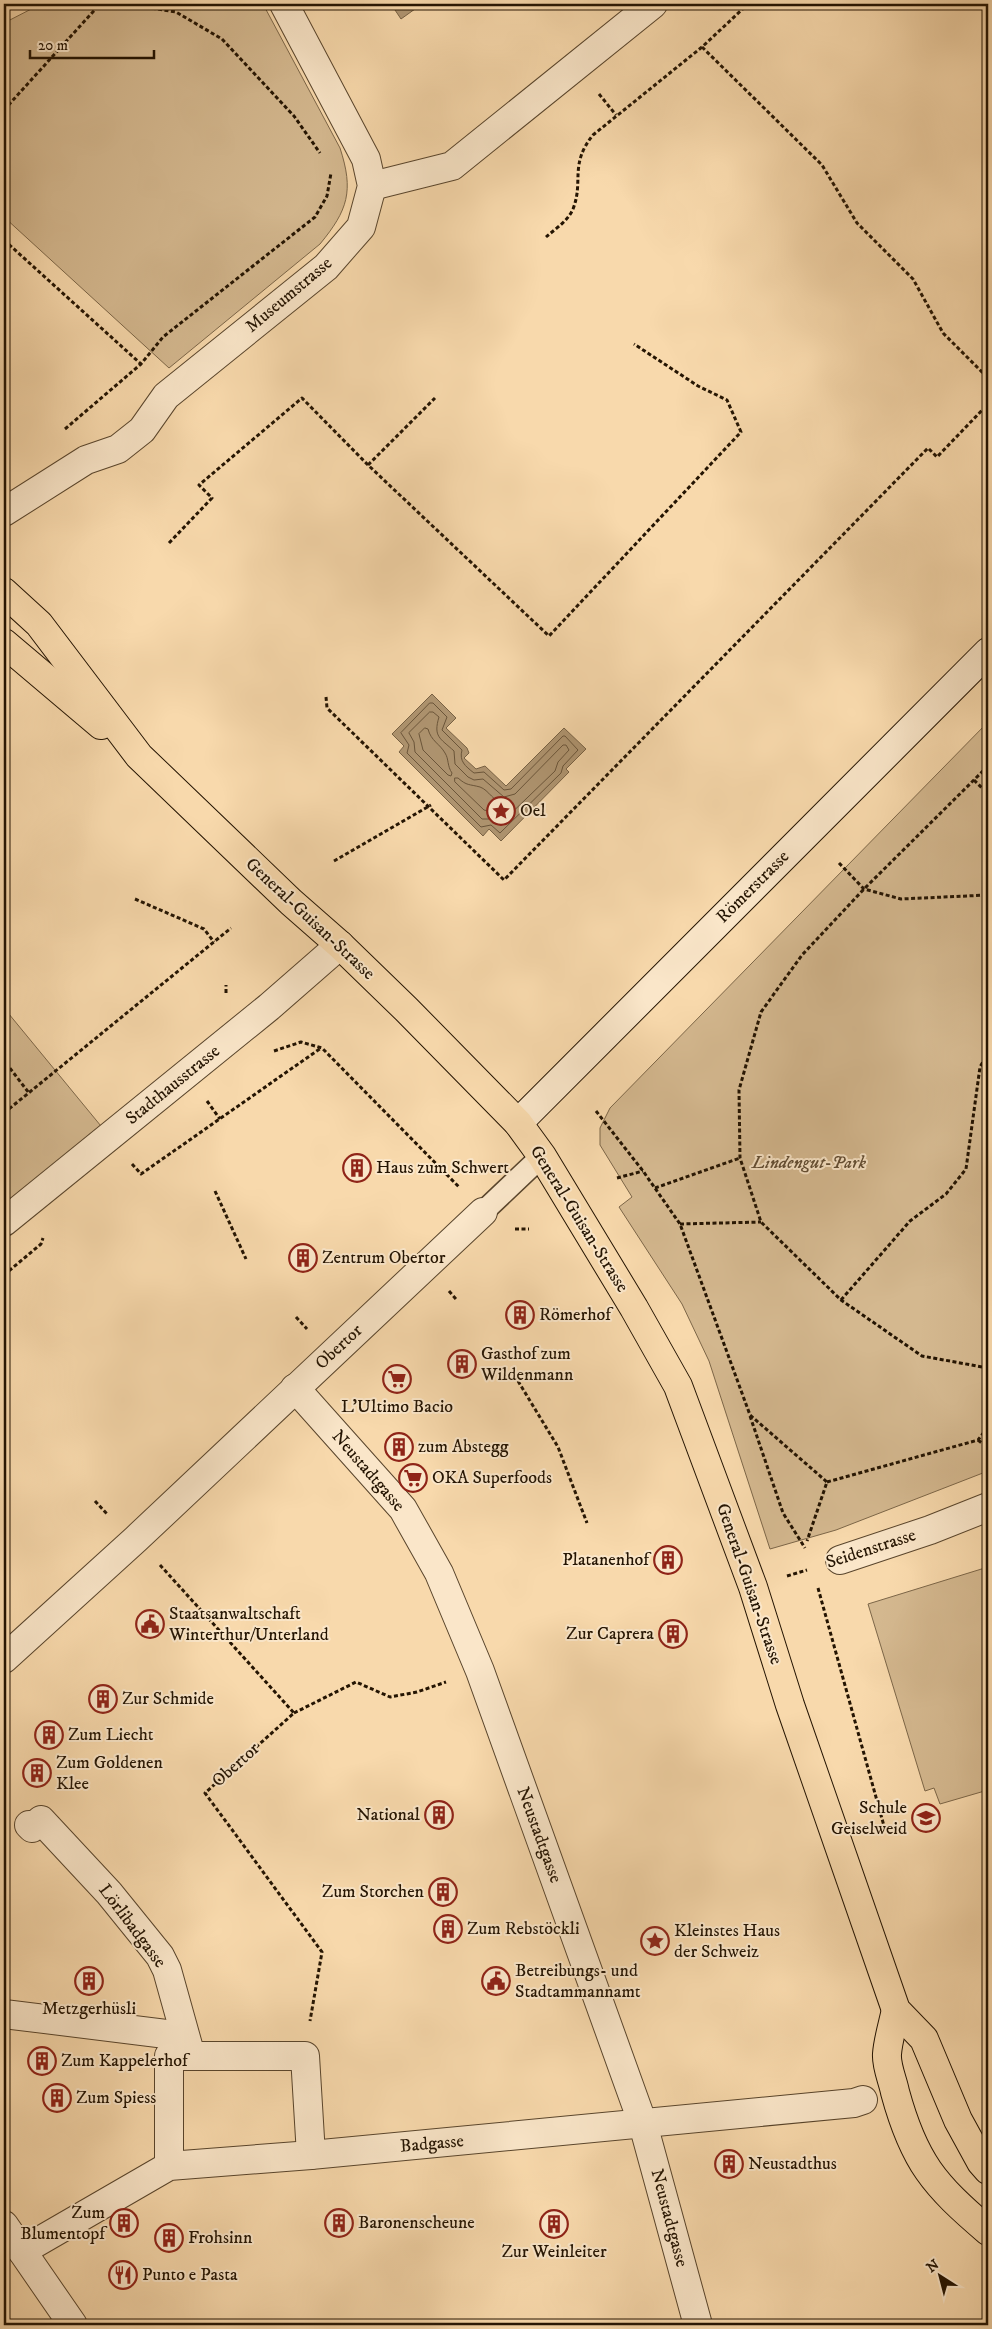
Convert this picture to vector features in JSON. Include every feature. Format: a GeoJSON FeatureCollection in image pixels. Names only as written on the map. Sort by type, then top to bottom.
{"type":"FeatureCollection","features":[{"type":"Feature","properties":{"kind":"main road","name":"General-Guisan-Strasse"},"geometry":{"type":"LineString","coordinates":[[4,592],[38,624],[138,756],[406,1009],[518,1123],[542,1156],[634,1308],[678,1386],[753,1587],[790,1704],[896,2010],[924,2039],[966,2135],[981,2162],[988,2170]]}},
{"type":"Feature","properties":{"kind":"main road"},"geometry":{"type":"LineString","coordinates":[[4,643],[138,756]]}},
{"type":"Feature","properties":{"kind":"main road"},"geometry":{"type":"LineString","coordinates":[[896,2010],[886,2056],[904,2126],[920,2159],[932,2178],[988,2231]]}},
{"type":"Feature","properties":{"kind":"street"},"geometry":{"type":"LineString","coordinates":[[284,4],[366,159],[372,186],[452,166],[653,4]]}},
{"type":"Feature","properties":{"kind":"street","name":"Museumstrasse"},"geometry":{"type":"LineString","coordinates":[[4,512],[86,460],[118,449],[142,430],[166,396],[326,267],[361,227],[372,186]]}},
{"type":"Feature","properties":{"kind":"street","name":"Römerstrasse"},"geometry":{"type":"LineString","coordinates":[[518,1123],[988,652]]}},
{"type":"Feature","properties":{"kind":"street","name":"Stadthausstrasse"},"geometry":{"type":"LineString","coordinates":[[4,1222],[262,1013],[340,946]]}},
{"type":"Feature","properties":{"kind":"street","name":"Obertor"},"geometry":{"type":"LineString","coordinates":[[4,1659],[136,1539],[483,1212]]}},
{"type":"Feature","properties":{"kind":"street","name":"Neustadtgasse"},"geometry":{"type":"LineString","coordinates":[[295,1388],[403,1509],[439,1573],[480,1671],[643,2124],[698,2325]]}},
{"type":"Feature","properties":{"kind":"street","name":"Seidenstrasse"},"geometry":{"type":"LineString","coordinates":[[840,1560],[930,1530],[988,1507]]}},
{"type":"Feature","properties":{"kind":"street","name":"Lörlibadgasse"},"geometry":{"type":"LineString","coordinates":[[29,1825],[32,1828],[41,1820],[102,1886],[160,1956],[167,1970],[191,2056]]}},
{"type":"Feature","properties":{"kind":"street"},"geometry":{"type":"LineString","coordinates":[[4,2014],[166,2034],[191,2056]]}},
{"type":"Feature","properties":{"kind":"street"},"geometry":{"type":"LineString","coordinates":[[168,2166],[169,2056],[305,2056],[311,2155]]}},
{"type":"Feature","properties":{"kind":"street","name":"Badgasse"},"geometry":{"type":"LineString","coordinates":[[22,2251],[168,2166],[311,2155],[643,2124],[854,2103],[863,2100]]}},
{"type":"Feature","properties":{"kind":"street"},"geometry":{"type":"LineString","coordinates":[[4,2225],[73,2325]]}},
{"type":"Feature","properties":{"kind":"lane","name":"Obertor"},"geometry":{"type":"LineString","coordinates":[[483,1212],[542,1156]]}},
{"type":"Feature","properties":{"kind":"path"},"geometry":{"type":"LineString","coordinates":[[4,110],[100,4]]}},
{"type":"Feature","properties":{"kind":"path"},"geometry":{"type":"LineString","coordinates":[[126,4],[176,12],[222,39],[294,116],[321,154]]}},
{"type":"Feature","properties":{"kind":"path"},"geometry":{"type":"LineString","coordinates":[[546,237],[563,222],[572,210],[578,160],[583,147],[593,135],[702,47],[748,4]]}},
{"type":"Feature","properties":{"kind":"path"},"geometry":{"type":"LineString","coordinates":[[702,47],[822,165],[857,223],[913,279],[943,333],[988,378]]}},
{"type":"Feature","properties":{"kind":"path"},"geometry":{"type":"LineString","coordinates":[[595,90],[616,115]]}},
{"type":"Feature","properties":{"kind":"path"},"geometry":{"type":"LineString","coordinates":[[60,433],[141,364],[163,337],[314,217],[327,196],[332,170]]}},
{"type":"Feature","properties":{"kind":"path"},"geometry":{"type":"LineString","coordinates":[[4,240],[141,364]]}},
{"type":"Feature","properties":{"kind":"path"},"geometry":{"type":"LineString","coordinates":[[169,544],[212,498],[199,485],[302,398],[368,465],[549,636],[741,432],[727,400],[698,386],[634,344]]}},
{"type":"Feature","properties":{"kind":"path"},"geometry":{"type":"LineString","coordinates":[[368,465],[435,398]]}},
{"type":"Feature","properties":{"kind":"path"},"geometry":{"type":"LineString","coordinates":[[326,697],[327,708],[504,880],[928,448],[937,457],[988,404]]}},
{"type":"Feature","properties":{"kind":"path"},"geometry":{"type":"LineString","coordinates":[[988,766],[864,889],[802,955],[761,1012],[738,1090],[740,1158],[761,1222],[842,1300],[922,1356],[988,1368]]}},
{"type":"Feature","properties":{"kind":"path"},"geometry":{"type":"LineString","coordinates":[[974,780],[988,794]]}},
{"type":"Feature","properties":{"kind":"path"},"geometry":{"type":"LineString","coordinates":[[334,861],[430,806]]}},
{"type":"Feature","properties":{"kind":"path"},"geometry":{"type":"LineString","coordinates":[[839,863],[864,889],[900,899],[988,895]]}},
{"type":"Feature","properties":{"kind":"path"},"geometry":{"type":"LineString","coordinates":[[135,899],[204,929],[214,942]]}},
{"type":"Feature","properties":{"kind":"path"},"geometry":{"type":"LineString","coordinates":[[4,1113],[231,928]]}},
{"type":"Feature","properties":{"kind":"path"},"geometry":{"type":"LineString","coordinates":[[226,985],[226,993]]}},
{"type":"Feature","properties":{"kind":"path"},"geometry":{"type":"LineString","coordinates":[[301,1042],[322,1048],[483,1212]]}},
{"type":"Feature","properties":{"kind":"path"},"geometry":{"type":"LineString","coordinates":[[141,1174],[322,1048]]}},
{"type":"Feature","properties":{"kind":"path"},"geometry":{"type":"LineString","coordinates":[[842,1300],[910,1221],[946,1194],[966,1169],[980,1067],[988,1053]]}},
{"type":"Feature","properties":{"kind":"path"},"geometry":{"type":"LineString","coordinates":[[4,1068],[9,1067],[29,1092]]}},
{"type":"Feature","properties":{"kind":"path"},"geometry":{"type":"LineString","coordinates":[[202,1095],[220,1119]]}},
{"type":"Feature","properties":{"kind":"path"},"geometry":{"type":"LineString","coordinates":[[596,1111],[643,1171],[680,1224],[750,1415],[783,1513],[805,1548],[812,1568],[884,1826]]}},
{"type":"Feature","properties":{"kind":"path"},"geometry":{"type":"LineString","coordinates":[[181,1146],[186,1151]]}},
{"type":"Feature","properties":{"kind":"path"},"geometry":{"type":"LineString","coordinates":[[655,1188],[740,1158]]}},
{"type":"Feature","properties":{"kind":"path"},"geometry":{"type":"LineString","coordinates":[[617,1178],[643,1171]]}},
{"type":"Feature","properties":{"kind":"path"},"geometry":{"type":"LineString","coordinates":[[214,1191],[246,1260]]}},
{"type":"Feature","properties":{"kind":"path"},"geometry":{"type":"LineString","coordinates":[[680,1224],[761,1222]]}},
{"type":"Feature","properties":{"kind":"path"},"geometry":{"type":"LineString","coordinates":[[518,1381],[558,1447],[587,1523]]}},
{"type":"Feature","properties":{"kind":"path"},"geometry":{"type":"LineString","coordinates":[[750,1415],[827,1482]]}},
{"type":"Feature","properties":{"kind":"path"},"geometry":{"type":"LineString","coordinates":[[827,1482],[978,1440],[988,1427]]}},
{"type":"Feature","properties":{"kind":"path"},"geometry":{"type":"LineString","coordinates":[[978,1440],[988,1448]]}},
{"type":"Feature","properties":{"kind":"path"},"geometry":{"type":"LineString","coordinates":[[805,1548],[827,1482]]}},
{"type":"Feature","properties":{"kind":"path"},"geometry":{"type":"LineString","coordinates":[[136,1539],[294,1713],[356,1682],[390,1698],[417,1692],[480,1671]]}},
{"type":"Feature","properties":{"kind":"path","name":"Seidenstrasse"},"geometry":{"type":"LineString","coordinates":[[753,1587],[840,1560]]}},
{"type":"Feature","properties":{"kind":"path","name":"Obertor"},"geometry":{"type":"LineString","coordinates":[[294,1713],[205,1793],[322,1952],[305,2056]]}},
{"type":"Feature","properties":{"kind":"green space"},"geometry":{"type":"Polygon","coordinates":[[[41,4],[263,4],[340,148],[347,176],[346,199],[337,221],[320,244],[169,368],[4,217],[4,23],[41,4]]]}},
{"type":"Feature","properties":{"kind":"green space","name":"Lindengut-Park"},"geometry":{"type":"Polygon","coordinates":[[[988,722],[988,1471],[836,1530],[770,1549],[709,1361],[682,1304],[619,1207],[632,1197],[600,1145],[600,1128],[610,1108],[988,722]]]}},
{"type":"Feature","properties":{"kind":"green space"},"geometry":{"type":"Polygon","coordinates":[[[4,1008],[110,1137],[4,1222],[4,1008]]]}},
{"type":"Feature","properties":{"kind":"green space"},"geometry":{"type":"Polygon","coordinates":[[[988,1567],[988,1790],[940,1804],[934,1788],[925,1791],[868,1604],[988,1567]]]}},
{"type":"Feature","properties":{"kind":"water"},"geometry":{"type":"Polygon","coordinates":[[[391,4],[422,4],[401,19],[391,4]]]}},
{"type":"Feature","properties":{"kind":"water"},"geometry":{"type":"Polygon","coordinates":[[[432,694],[456,718],[446,728],[467,748],[469,753],[464,758],[476,769],[485,766],[506,786],[564,728],[586,749],[566,769],[569,772],[501,841],[489,829],[483,836],[399,752],[404,746],[392,734],[432,694]]]}},
{"type":"Feature","properties":{"kind":"place","name":"Oel"},"geometry":{"type":"Point","coordinates":[501,811]}},
{"type":"Feature","properties":{"kind":"place","name":"Haus zum Schwert"},"geometry":{"type":"Point","coordinates":[357,1168]}},
{"type":"Feature","properties":{"kind":"place","name":"Zentrum Obertor"},"geometry":{"type":"Point","coordinates":[303,1258]}},
{"type":"Feature","properties":{"kind":"place","name":"Römerhof"},"geometry":{"type":"Point","coordinates":[520,1315]}},
{"type":"Feature","properties":{"kind":"place","name":"Gasthof zum Wildenmann"},"geometry":{"type":"Point","coordinates":[462,1364]}},
{"type":"Feature","properties":{"kind":"place","name":"L'Ultimo Bacio"},"geometry":{"type":"Point","coordinates":[397,1379]}},
{"type":"Feature","properties":{"kind":"place","name":"zum Abstegg"},"geometry":{"type":"Point","coordinates":[399,1447]}},
{"type":"Feature","properties":{"kind":"place","name":"OKA Superfoods"},"geometry":{"type":"Point","coordinates":[413,1478]}},
{"type":"Feature","properties":{"kind":"place","name":"Platanenhof"},"geometry":{"type":"Point","coordinates":[668,1560]}},
{"type":"Feature","properties":{"kind":"place","name":"Staatsanwaltschaft Winterthur/Unterland"},"geometry":{"type":"Point","coordinates":[150,1624]}},
{"type":"Feature","properties":{"kind":"place","name":"Zur Caprera"},"geometry":{"type":"Point","coordinates":[673,1634]}},
{"type":"Feature","properties":{"kind":"place","name":"Zur Schmide"},"geometry":{"type":"Point","coordinates":[103,1699]}},
{"type":"Feature","properties":{"kind":"place","name":"Zum Liecht"},"geometry":{"type":"Point","coordinates":[49,1735]}},
{"type":"Feature","properties":{"kind":"place","name":"Zum Goldenen Klee"},"geometry":{"type":"Point","coordinates":[37,1773]}},
{"type":"Feature","properties":{"kind":"place","name":"National"},"geometry":{"type":"Point","coordinates":[439,1815]}},
{"type":"Feature","properties":{"kind":"place","name":"Schule Geiselweid"},"geometry":{"type":"Point","coordinates":[926,1818]}},
{"type":"Feature","properties":{"kind":"place","name":"Zum Storchen"},"geometry":{"type":"Point","coordinates":[443,1892]}},
{"type":"Feature","properties":{"kind":"place","name":"Zum Rebstöckli"},"geometry":{"type":"Point","coordinates":[448,1929]}},
{"type":"Feature","properties":{"kind":"place","name":"Kleinstes Haus der Schweiz"},"geometry":{"type":"Point","coordinates":[655,1941]}},
{"type":"Feature","properties":{"kind":"place","name":"Metzgerhüsli"},"geometry":{"type":"Point","coordinates":[89,1981]}},
{"type":"Feature","properties":{"kind":"place","name":"Betreibungs- und Stadtammannamt"},"geometry":{"type":"Point","coordinates":[496,1981]}},
{"type":"Feature","properties":{"kind":"place","name":"Zum Kappelerhof"},"geometry":{"type":"Point","coordinates":[42,2061]}},
{"type":"Feature","properties":{"kind":"place","name":"Zum Spiess"},"geometry":{"type":"Point","coordinates":[57,2098]}},
{"type":"Feature","properties":{"kind":"place","name":"Neustadthus"},"geometry":{"type":"Point","coordinates":[729,2164]}},
{"type":"Feature","properties":{"kind":"place","name":"Zum Blumentopf"},"geometry":{"type":"Point","coordinates":[124,2223]}},
{"type":"Feature","properties":{"kind":"place","name":"Baronenscheune"},"geometry":{"type":"Point","coordinates":[339,2223]}},
{"type":"Feature","properties":{"kind":"place","name":"Zur Weinleiter"},"geometry":{"type":"Point","coordinates":[554,2224]}},
{"type":"Feature","properties":{"kind":"place","name":"Frohsinn"},"geometry":{"type":"Point","coordinates":[169,2238]}},
{"type":"Feature","properties":{"kind":"place","name":"Punto e Pasta"},"geometry":{"type":"Point","coordinates":[123,2275]}}]}
